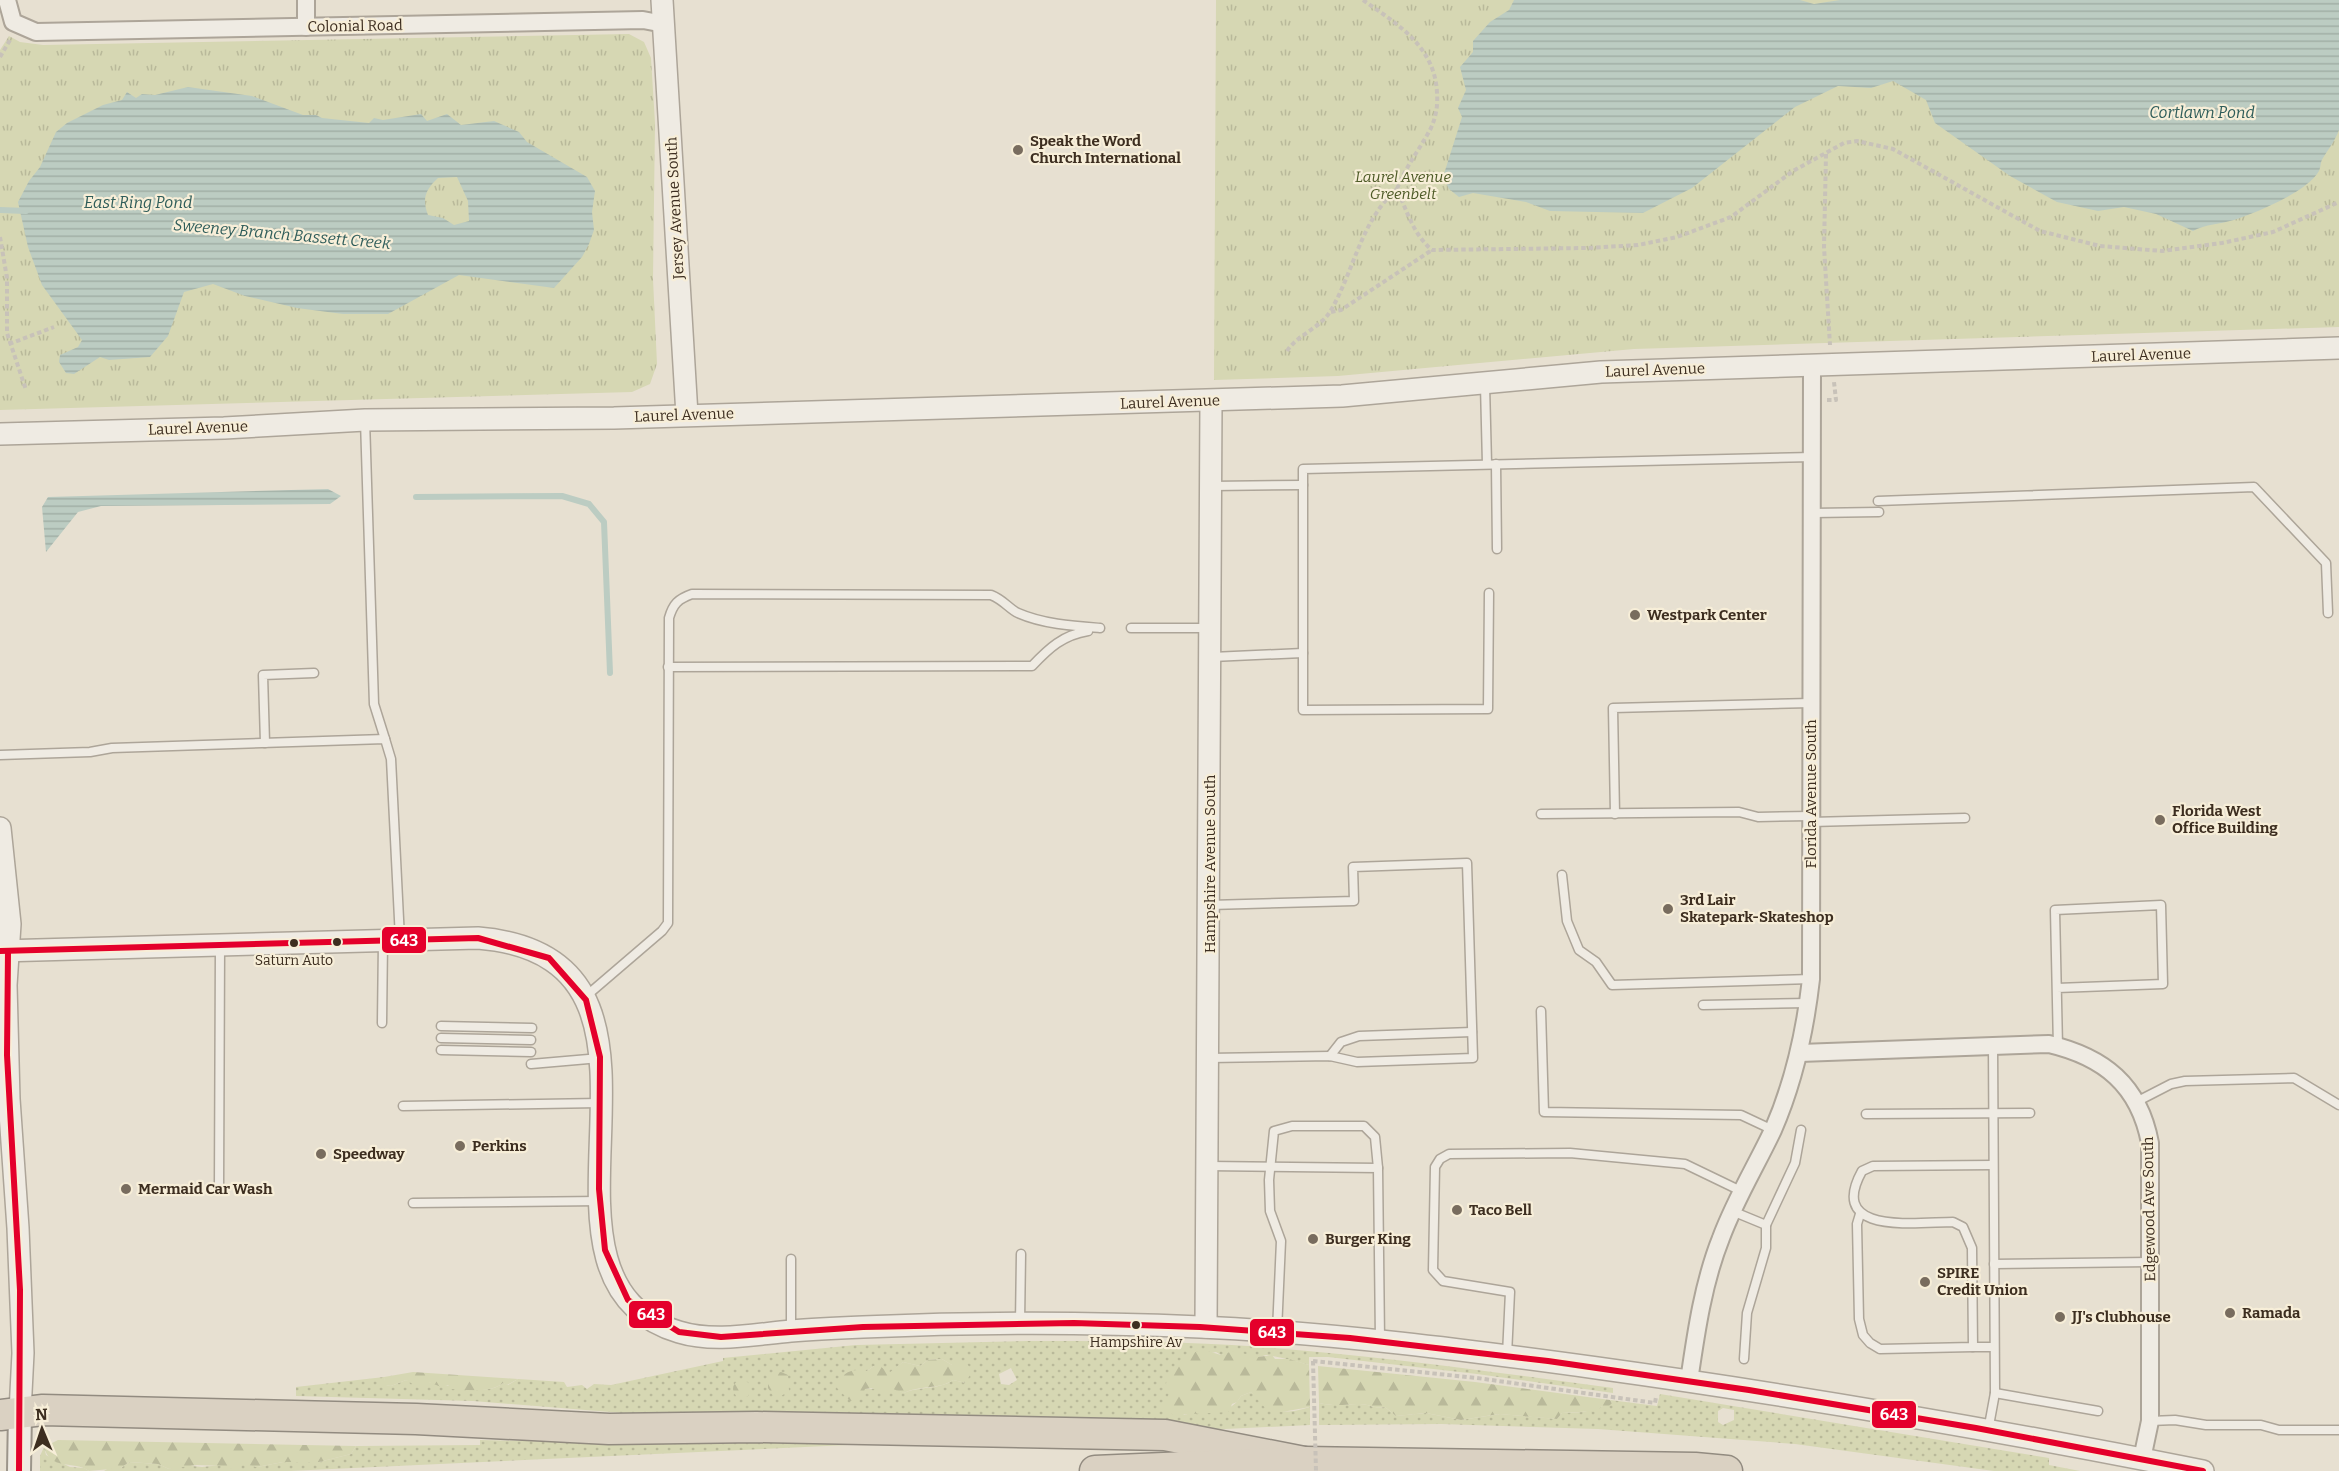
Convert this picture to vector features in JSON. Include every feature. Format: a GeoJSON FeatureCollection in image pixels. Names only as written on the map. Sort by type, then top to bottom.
{"type":"FeatureCollection","features":[{"type":"Feature","properties":{"kind":"highway"},"geometry":{"type":"LineString","coordinates":[[10,1414],[43,1410],[416,1419],[609,1429],[757,1427],[1165,1435],[1310,1467]]}},
{"type":"Feature","properties":{"kind":"highway"},"geometry":{"type":"LineString","coordinates":[[1095,1471],[1310,1467],[1695,1468],[1727,1471]]}},
{"type":"Feature","properties":{"kind":"main road"},"geometry":{"type":"LineString","coordinates":[[10,1414],[19,1466]]}},
{"type":"Feature","properties":{"kind":"street","name":"Colonial Road"},"geometry":{"type":"LineString","coordinates":[[7,0],[9,15],[18,26],[27,30],[46,32],[642,20],[664,24]]}},
{"type":"Feature","properties":{"kind":"street"},"geometry":{"type":"LineString","coordinates":[[306,0],[306,27]]}},
{"type":"Feature","properties":{"kind":"street","name":"Jersey Avenue South"},"geometry":{"type":"LineString","coordinates":[[663,0],[687,415]]}},
{"type":"Feature","properties":{"kind":"street","name":"Laurel Avenue"},"geometry":{"type":"LineString","coordinates":[[0,434],[224,428],[365,420],[687,415],[1211,401],[1342,396],[1601,372],[2339,348]]}},
{"type":"Feature","properties":{"kind":"street","name":"Florida Avenue South"},"geometry":{"type":"LineString","coordinates":[[1689,1381],[1712,1266],[1732,1211],[1773,1130],[1789,1090],[1800,1053],[1811,980],[1812,365]]}},
{"type":"Feature","properties":{"kind":"street","name":"Hampshire Avenue South"},"geometry":{"type":"LineString","coordinates":[[1206,1327],[1212,657],[1211,401]]}},
{"type":"Feature","properties":{"kind":"street"},"geometry":{"type":"LineString","coordinates":[[0,828],[10,924],[4,951],[9,1099],[19,1240],[22,1353],[10,1414]]}},
{"type":"Feature","properties":{"kind":"street"},"geometry":{"type":"LineString","coordinates":[[4,951],[478,938],[524,945],[538,951],[565,970],[585,997],[595,1019],[600,1058],[601,1201],[606,1257],[626,1297],[649,1317],[682,1333],[715,1337],[791,1331],[1020,1323],[1206,1327],[1380,1341],[1689,1381],[1988,1431],[2203,1471]]}},
{"type":"Feature","properties":{"kind":"street","name":"Edgewood Ave South"},"geometry":{"type":"LineString","coordinates":[[1800,1053],[1993,1045],[2058,1047],[2073,1050],[2099,1063],[2125,1085],[2143,1114],[2150,1143],[2150,1421],[2142,1459]]}},
{"type":"Feature","properties":{"kind":"lane"},"geometry":{"type":"LineString","coordinates":[[1485,384],[1497,549]]}},
{"type":"Feature","properties":{"kind":"lane"},"geometry":{"type":"LineString","coordinates":[[365,420],[374,704],[391,759],[391,940],[382,1023]]}},
{"type":"Feature","properties":{"kind":"lane"},"geometry":{"type":"LineString","coordinates":[[1489,593],[1488,710],[1303,710],[1303,469],[1813,457]]}},
{"type":"Feature","properties":{"kind":"lane"},"geometry":{"type":"LineString","coordinates":[[1212,486],[1303,485]]}},
{"type":"Feature","properties":{"kind":"lane"},"geometry":{"type":"LineString","coordinates":[[1878,501],[2254,487],[2326,563],[2328,613]]}},
{"type":"Feature","properties":{"kind":"lane"},"geometry":{"type":"LineString","coordinates":[[1813,513],[1879,512]]}},
{"type":"Feature","properties":{"kind":"lane"},"geometry":{"type":"LineString","coordinates":[[585,997],[662,931],[668,922],[669,618],[672,607],[679,598],[692,594],[991,595],[1005,601],[1015,612],[1026,616],[1072,626],[1100,628],[1072,634],[1050,647],[1032,666],[669,667]]}},
{"type":"Feature","properties":{"kind":"lane"},"geometry":{"type":"LineString","coordinates":[[1131,628],[1212,628]]}},
{"type":"Feature","properties":{"kind":"lane"},"geometry":{"type":"LineString","coordinates":[[1212,657],[1302,654]]}},
{"type":"Feature","properties":{"kind":"lane"},"geometry":{"type":"LineString","coordinates":[[265,743],[263,675],[314,673]]}},
{"type":"Feature","properties":{"kind":"lane"},"geometry":{"type":"LineString","coordinates":[[1615,814],[1612,708],[1811,703]]}},
{"type":"Feature","properties":{"kind":"lane"},"geometry":{"type":"LineString","coordinates":[[0,755],[90,752],[112,748],[385,738]]}},
{"type":"Feature","properties":{"kind":"lane"},"geometry":{"type":"LineString","coordinates":[[1541,814],[1739,812],[1758,817],[1811,819],[1965,818]]}},
{"type":"Feature","properties":{"kind":"lane"},"geometry":{"type":"LineString","coordinates":[[1208,1058],[1330,1056],[1357,1062],[1473,1059],[1467,863],[1353,867],[1354,901],[1209,905]]}},
{"type":"Feature","properties":{"kind":"lane"},"geometry":{"type":"LineString","coordinates":[[1562,875],[1567,921],[1579,950],[1596,962],[1612,985],[1811,980]]}},
{"type":"Feature","properties":{"kind":"lane"},"geometry":{"type":"LineString","coordinates":[[2057,988],[2163,984],[2161,905],[2055,910],[2058,1047]]}},
{"type":"Feature","properties":{"kind":"lane"},"geometry":{"type":"LineString","coordinates":[[219,1188],[220,945]]}},
{"type":"Feature","properties":{"kind":"lane"},"geometry":{"type":"LineString","coordinates":[[1703,1005],[1808,1003]]}},
{"type":"Feature","properties":{"kind":"lane"},"geometry":{"type":"LineString","coordinates":[[1541,1011],[1544,1112],[1740,1115],[1773,1130]]}},
{"type":"Feature","properties":{"kind":"lane"},"geometry":{"type":"LineString","coordinates":[[441,1026],[532,1028]]}},
{"type":"Feature","properties":{"kind":"lane"},"geometry":{"type":"LineString","coordinates":[[1330,1056],[1341,1042],[1359,1036],[1472,1032]]}},
{"type":"Feature","properties":{"kind":"lane"},"geometry":{"type":"LineString","coordinates":[[441,1038],[531,1040]]}},
{"type":"Feature","properties":{"kind":"lane"},"geometry":{"type":"LineString","coordinates":[[1988,1431],[1995,1393],[1993,1045]]}},
{"type":"Feature","properties":{"kind":"lane"},"geometry":{"type":"LineString","coordinates":[[441,1050],[531,1052]]}},
{"type":"Feature","properties":{"kind":"lane"},"geometry":{"type":"LineString","coordinates":[[531,1064],[600,1058]]}},
{"type":"Feature","properties":{"kind":"lane"},"geometry":{"type":"LineString","coordinates":[[2136,1102],[2171,1084],[2185,1081],[2294,1078],[2339,1105]]}},
{"type":"Feature","properties":{"kind":"lane"},"geometry":{"type":"LineString","coordinates":[[404,1106],[601,1103]]}},
{"type":"Feature","properties":{"kind":"lane"},"geometry":{"type":"LineString","coordinates":[[1866,1114],[2030,1113]]}},
{"type":"Feature","properties":{"kind":"lane"},"geometry":{"type":"LineString","coordinates":[[1277,1332],[1281,1241],[1270,1211],[1270,1166],[1274,1131],[1280,1128],[1364,1126],[1375,1137],[1378,1168],[1380,1341]]}},
{"type":"Feature","properties":{"kind":"lane"},"geometry":{"type":"LineString","coordinates":[[1744,1359],[1747,1313],[1766,1248],[1766,1225],[1795,1163],[1801,1130]]}},
{"type":"Feature","properties":{"kind":"lane"},"geometry":{"type":"LineString","coordinates":[[1507,1356],[1510,1292],[1443,1281],[1434,1270],[1436,1167],[1440,1160],[1449,1154],[1570,1153],[1685,1164],[1741,1191]]}},
{"type":"Feature","properties":{"kind":"lane"},"geometry":{"type":"LineString","coordinates":[[1973,1347],[1972,1248],[1963,1227],[1953,1222],[1884,1222],[1860,1214],[1854,1203],[1856,1182],[1862,1171],[1873,1166],[1994,1165]]}},
{"type":"Feature","properties":{"kind":"lane"},"geometry":{"type":"LineString","coordinates":[[1208,1166],[1378,1168]]}},
{"type":"Feature","properties":{"kind":"lane"},"geometry":{"type":"LineString","coordinates":[[413,1203],[601,1201]]}},
{"type":"Feature","properties":{"kind":"lane"},"geometry":{"type":"LineString","coordinates":[[1732,1211],[1766,1225]]}},
{"type":"Feature","properties":{"kind":"lane"},"geometry":{"type":"LineString","coordinates":[[1860,1214],[1857,1224],[1858,1319],[1863,1335],[1880,1349],[1995,1347]]}},
{"type":"Feature","properties":{"kind":"lane"},"geometry":{"type":"LineString","coordinates":[[1020,1323],[1021,1254]]}},
{"type":"Feature","properties":{"kind":"lane"},"geometry":{"type":"LineString","coordinates":[[791,1259],[791,1331]]}},
{"type":"Feature","properties":{"kind":"lane"},"geometry":{"type":"LineString","coordinates":[[1994,1264],[2150,1262]]}},
{"type":"Feature","properties":{"kind":"lane"},"geometry":{"type":"LineString","coordinates":[[1995,1393],[2098,1411]]}},
{"type":"Feature","properties":{"kind":"lane"},"geometry":{"type":"LineString","coordinates":[[2150,1421],[2175,1420],[2206,1425],[2261,1425],[2279,1430],[2339,1430]]}},
{"type":"Feature","properties":{"kind":"path"},"geometry":{"type":"LineString","coordinates":[[1287,351],[1293,341],[1319,324],[1330,312],[1360,242],[1384,200],[1397,189],[1406,166],[1431,128],[1437,112],[1436,77],[1419,44],[1363,0]]}},
{"type":"Feature","properties":{"kind":"path"},"geometry":{"type":"LineString","coordinates":[[1330,312],[1341,310],[1432,250],[1587,248],[1638,245],[1677,237],[1731,217],[1793,171],[1844,143],[1857,141],[1877,143],[1906,155],[2040,231],[2100,246],[2162,251],[2222,243],[2273,232],[2339,202]]}},
{"type":"Feature","properties":{"kind":"path"},"geometry":{"type":"LineString","coordinates":[[1826,154],[1824,247],[1829,339]]}},
{"type":"Feature","properties":{"kind":"path"},"geometry":{"type":"LineString","coordinates":[[1397,189],[1412,226],[1432,250]]}},
{"type":"Feature","properties":{"kind":"path"},"geometry":{"type":"LineString","coordinates":[[0,237],[7,278],[3,309],[9,344],[26,390]]}},
{"type":"Feature","properties":{"kind":"path"},"geometry":{"type":"LineString","coordinates":[[9,344],[54,327]]}},
{"type":"Feature","properties":{"kind":"path"},"geometry":{"type":"LineString","coordinates":[[1310,1467],[1313,1361],[1477,1378],[1622,1398]]}},
{"type":"Feature","properties":{"kind":"green space","name":"Laurel Avenue Greenbelt"},"geometry":{"type":"Polygon","coordinates":[[[1216,0],[2339,0],[2339,327],[1634,349],[1338,376],[1214,380],[1216,0]]]}},
{"type":"Feature","properties":{"kind":"green space"},"geometry":{"type":"Polygon","coordinates":[[[629,34],[644,42],[651,58],[655,123],[653,279],[657,364],[650,384],[632,392],[0,410],[0,50],[9,36],[20,42],[43,45],[629,34]]]}},
{"type":"Feature","properties":{"kind":"green space"},"geometry":{"type":"Polygon","coordinates":[[[1027,1341],[1232,1345],[1470,1369],[1613,1388],[1613,1393],[1477,1374],[1328,1357],[1309,1357],[1309,1365],[1267,1355],[1258,1357],[1221,1355],[1216,1352],[1189,1358],[1176,1372],[1170,1391],[1184,1415],[1223,1410],[1236,1403],[1241,1396],[1251,1392],[1278,1410],[1291,1411],[1310,1407],[1310,1425],[1225,1429],[660,1416],[473,1401],[296,1396],[296,1387],[384,1377],[386,1385],[391,1386],[406,1380],[478,1390],[496,1387],[503,1383],[508,1385],[518,1379],[564,1382],[567,1387],[582,1385],[587,1389],[594,1384],[611,1385],[723,1361],[723,1358],[856,1345],[1027,1341]],[[942,1359],[928,1360],[920,1366],[903,1362],[889,1374],[874,1366],[867,1371],[865,1389],[893,1388],[904,1393],[942,1385],[953,1380],[966,1383],[952,1365],[942,1359]],[[1011,1368],[999,1374],[1001,1384],[1009,1385],[1017,1380],[1011,1368]]]}},
{"type":"Feature","properties":{"kind":"green space"},"geometry":{"type":"Polygon","coordinates":[[[1204,1350],[1221,1355],[1233,1351],[1258,1357],[1272,1355],[1275,1359],[1289,1359],[1309,1365],[1310,1407],[1282,1412],[1267,1410],[1251,1392],[1241,1396],[1237,1402],[1232,1404],[1229,1412],[1173,1415],[1164,1407],[1170,1391],[1166,1384],[1167,1376],[1191,1353],[1204,1350]]]}},
{"type":"Feature","properties":{"kind":"green space"},"geometry":{"type":"Polygon","coordinates":[[[942,1359],[952,1365],[959,1361],[967,1364],[972,1370],[966,1383],[953,1380],[942,1385],[904,1393],[893,1389],[885,1396],[872,1388],[865,1389],[860,1400],[850,1401],[837,1388],[841,1378],[848,1372],[867,1371],[874,1366],[880,1366],[889,1373],[903,1362],[920,1366],[928,1360],[942,1359]]]}},
{"type":"Feature","properties":{"kind":"green space"},"geometry":{"type":"Polygon","coordinates":[[[1318,1366],[1475,1382],[1610,1400],[1612,1403],[1608,1407],[1602,1406],[1597,1411],[1562,1413],[1557,1419],[1499,1414],[1461,1420],[1426,1413],[1396,1416],[1385,1407],[1319,1403],[1318,1366]]]}},
{"type":"Feature","properties":{"kind":"green space"},"geometry":{"type":"Polygon","coordinates":[[[413,1372],[518,1379],[507,1385],[503,1383],[492,1388],[478,1390],[451,1389],[448,1385],[441,1387],[429,1382],[419,1388],[406,1380],[391,1386],[385,1385],[384,1377],[413,1372]]]}},
{"type":"Feature","properties":{"kind":"green space"},"geometry":{"type":"Polygon","coordinates":[[[781,1372],[788,1375],[789,1391],[778,1398],[774,1397],[768,1388],[768,1379],[772,1374],[781,1372]]]}},
{"type":"Feature","properties":{"kind":"green space"},"geometry":{"type":"Polygon","coordinates":[[[742,1380],[748,1383],[751,1389],[748,1395],[742,1398],[736,1395],[733,1389],[736,1383],[742,1380]]]}},
{"type":"Feature","properties":{"kind":"green space"},"geometry":{"type":"Polygon","coordinates":[[[1660,1394],[2049,1458],[2049,1465],[2080,1471],[1994,1471],[1795,1444],[1598,1429],[1441,1424],[1319,1425],[1319,1403],[1364,1404],[1385,1407],[1396,1416],[1426,1413],[1461,1420],[1500,1414],[1557,1419],[1562,1413],[1584,1412],[1612,1403],[1610,1400],[1657,1406],[1660,1394]],[[1723,1408],[1718,1411],[1718,1422],[1723,1425],[1734,1420],[1734,1410],[1723,1408]]]}},
{"type":"Feature","properties":{"kind":"green space"},"geometry":{"type":"Polygon","coordinates":[[[847,1437],[848,1445],[289,1471],[104,1471],[110,1467],[121,1468],[129,1462],[158,1464],[169,1469],[181,1465],[202,1467],[242,1463],[257,1467],[283,1462],[319,1462],[351,1454],[356,1446],[480,1445],[480,1440],[572,1442],[847,1437]]]}},
{"type":"Feature","properties":{"kind":"green space"},"geometry":{"type":"Polygon","coordinates":[[[58,1440],[356,1446],[351,1454],[319,1462],[283,1462],[257,1467],[242,1464],[231,1469],[224,1466],[197,1465],[169,1469],[158,1464],[129,1462],[121,1468],[89,1471],[51,1459],[44,1447],[58,1440]]]}},
{"type":"Feature","properties":{"kind":"green space"},"geometry":{"type":"Polygon","coordinates":[[[44,1447],[46,1455],[70,1467],[84,1468],[89,1471],[40,1471],[40,1456],[44,1447]]]}},
{"type":"Feature","properties":{"kind":"water","name":"Cortlawn Pond"},"geometry":{"type":"Polygon","coordinates":[[[1514,0],[1800,0],[1814,4],[1840,0],[2339,0],[2339,130],[2322,160],[2319,171],[2304,187],[2255,212],[2193,231],[2156,214],[2124,207],[2098,211],[2057,202],[2010,176],[1935,123],[1926,100],[1893,81],[1871,88],[1838,86],[1795,107],[1692,188],[1643,213],[1550,211],[1526,202],[1473,193],[1459,197],[1449,189],[1443,177],[1462,117],[1458,108],[1466,90],[1460,67],[1473,52],[1473,41],[1490,22],[1509,10],[1514,0]]]}},
{"type":"Feature","properties":{"kind":"water","name":"East Ring Pond"},"geometry":{"type":"Polygon","coordinates":[[[188,87],[252,96],[303,115],[369,123],[374,118],[383,120],[421,114],[427,121],[447,114],[461,125],[494,121],[519,132],[527,142],[587,177],[595,191],[592,212],[594,230],[582,257],[554,288],[459,275],[388,314],[343,314],[297,308],[245,296],[213,284],[184,292],[168,336],[150,357],[109,360],[100,357],[74,374],[66,373],[59,362],[60,355],[78,347],[82,340],[42,285],[28,247],[18,202],[29,181],[40,167],[56,132],[67,123],[103,105],[122,100],[127,92],[136,98],[142,94],[155,95],[188,87]],[[457,177],[438,178],[426,195],[425,204],[428,215],[443,218],[454,225],[469,221],[468,201],[457,177]]]}},
{"type":"Feature","properties":{"kind":"water"},"geometry":{"type":"Polygon","coordinates":[[[328,489],[341,496],[330,504],[101,506],[78,512],[46,552],[42,507],[48,497],[328,489]]]}},
{"type":"Feature","properties":{"kind":"waterway","name":"Sweeney Branch Bassett Creek"},"geometry":{"type":"LineString","coordinates":[[0,210],[26,211]]}},
{"type":"Feature","properties":{"kind":"waterway"},"geometry":{"type":"LineString","coordinates":[[416,497],[562,496],[589,504],[604,522],[610,673]]}},
{"type":"Feature","properties":{"kind":"transit line","name":"643"},"geometry":{"type":"LineString","coordinates":[[0,951],[478,938],[549,958],[586,1000],[600,1057],[599,1189],[605,1250],[628,1300],[679,1332],[721,1337],[863,1327],[1074,1323],[1200,1327],[1350,1338],[1548,1361],[1749,1390],[1976,1428],[2203,1471]]}},
{"type":"Feature","properties":{"kind":"transit line","name":"643"},"geometry":{"type":"LineString","coordinates":[[8,951],[7,1055],[20,1290],[19,1471]]}},
{"type":"Feature","properties":{"kind":"place","name":"Speak the Word Church International"},"geometry":{"type":"Point","coordinates":[1018,150]}},
{"type":"Feature","properties":{"kind":"place","name":"Westpark Center"},"geometry":{"type":"Point","coordinates":[1635,615]}},
{"type":"Feature","properties":{"kind":"place","name":"Florida West Office Building"},"geometry":{"type":"Point","coordinates":[2160,820]}},
{"type":"Feature","properties":{"kind":"place","name":"3rd Lair Skatepark-Skateshop"},"geometry":{"type":"Point","coordinates":[1668,909]}},
{"type":"Feature","properties":{"kind":"place","name":"Saturn Auto"},"geometry":{"type":"Point","coordinates":[294,943]}},
{"type":"Feature","properties":{"kind":"place","name":"Perkins"},"geometry":{"type":"Point","coordinates":[460,1146]}},
{"type":"Feature","properties":{"kind":"place","name":"Speedway"},"geometry":{"type":"Point","coordinates":[321,1154]}},
{"type":"Feature","properties":{"kind":"place","name":"Mermaid Car Wash"},"geometry":{"type":"Point","coordinates":[126,1189]}},
{"type":"Feature","properties":{"kind":"place","name":"Taco Bell"},"geometry":{"type":"Point","coordinates":[1457,1210]}},
{"type":"Feature","properties":{"kind":"place","name":"Burger King"},"geometry":{"type":"Point","coordinates":[1313,1239]}},
{"type":"Feature","properties":{"kind":"place","name":"SPIRE Credit Union"},"geometry":{"type":"Point","coordinates":[1925,1282]}},
{"type":"Feature","properties":{"kind":"place","name":"Ramada"},"geometry":{"type":"Point","coordinates":[2230,1313]}},
{"type":"Feature","properties":{"kind":"place","name":"JJ's Clubhouse"},"geometry":{"type":"Point","coordinates":[2060,1317]}},
{"type":"Feature","properties":{"kind":"place","name":"Hampshire Av"},"geometry":{"type":"Point","coordinates":[1136,1325]}}]}
